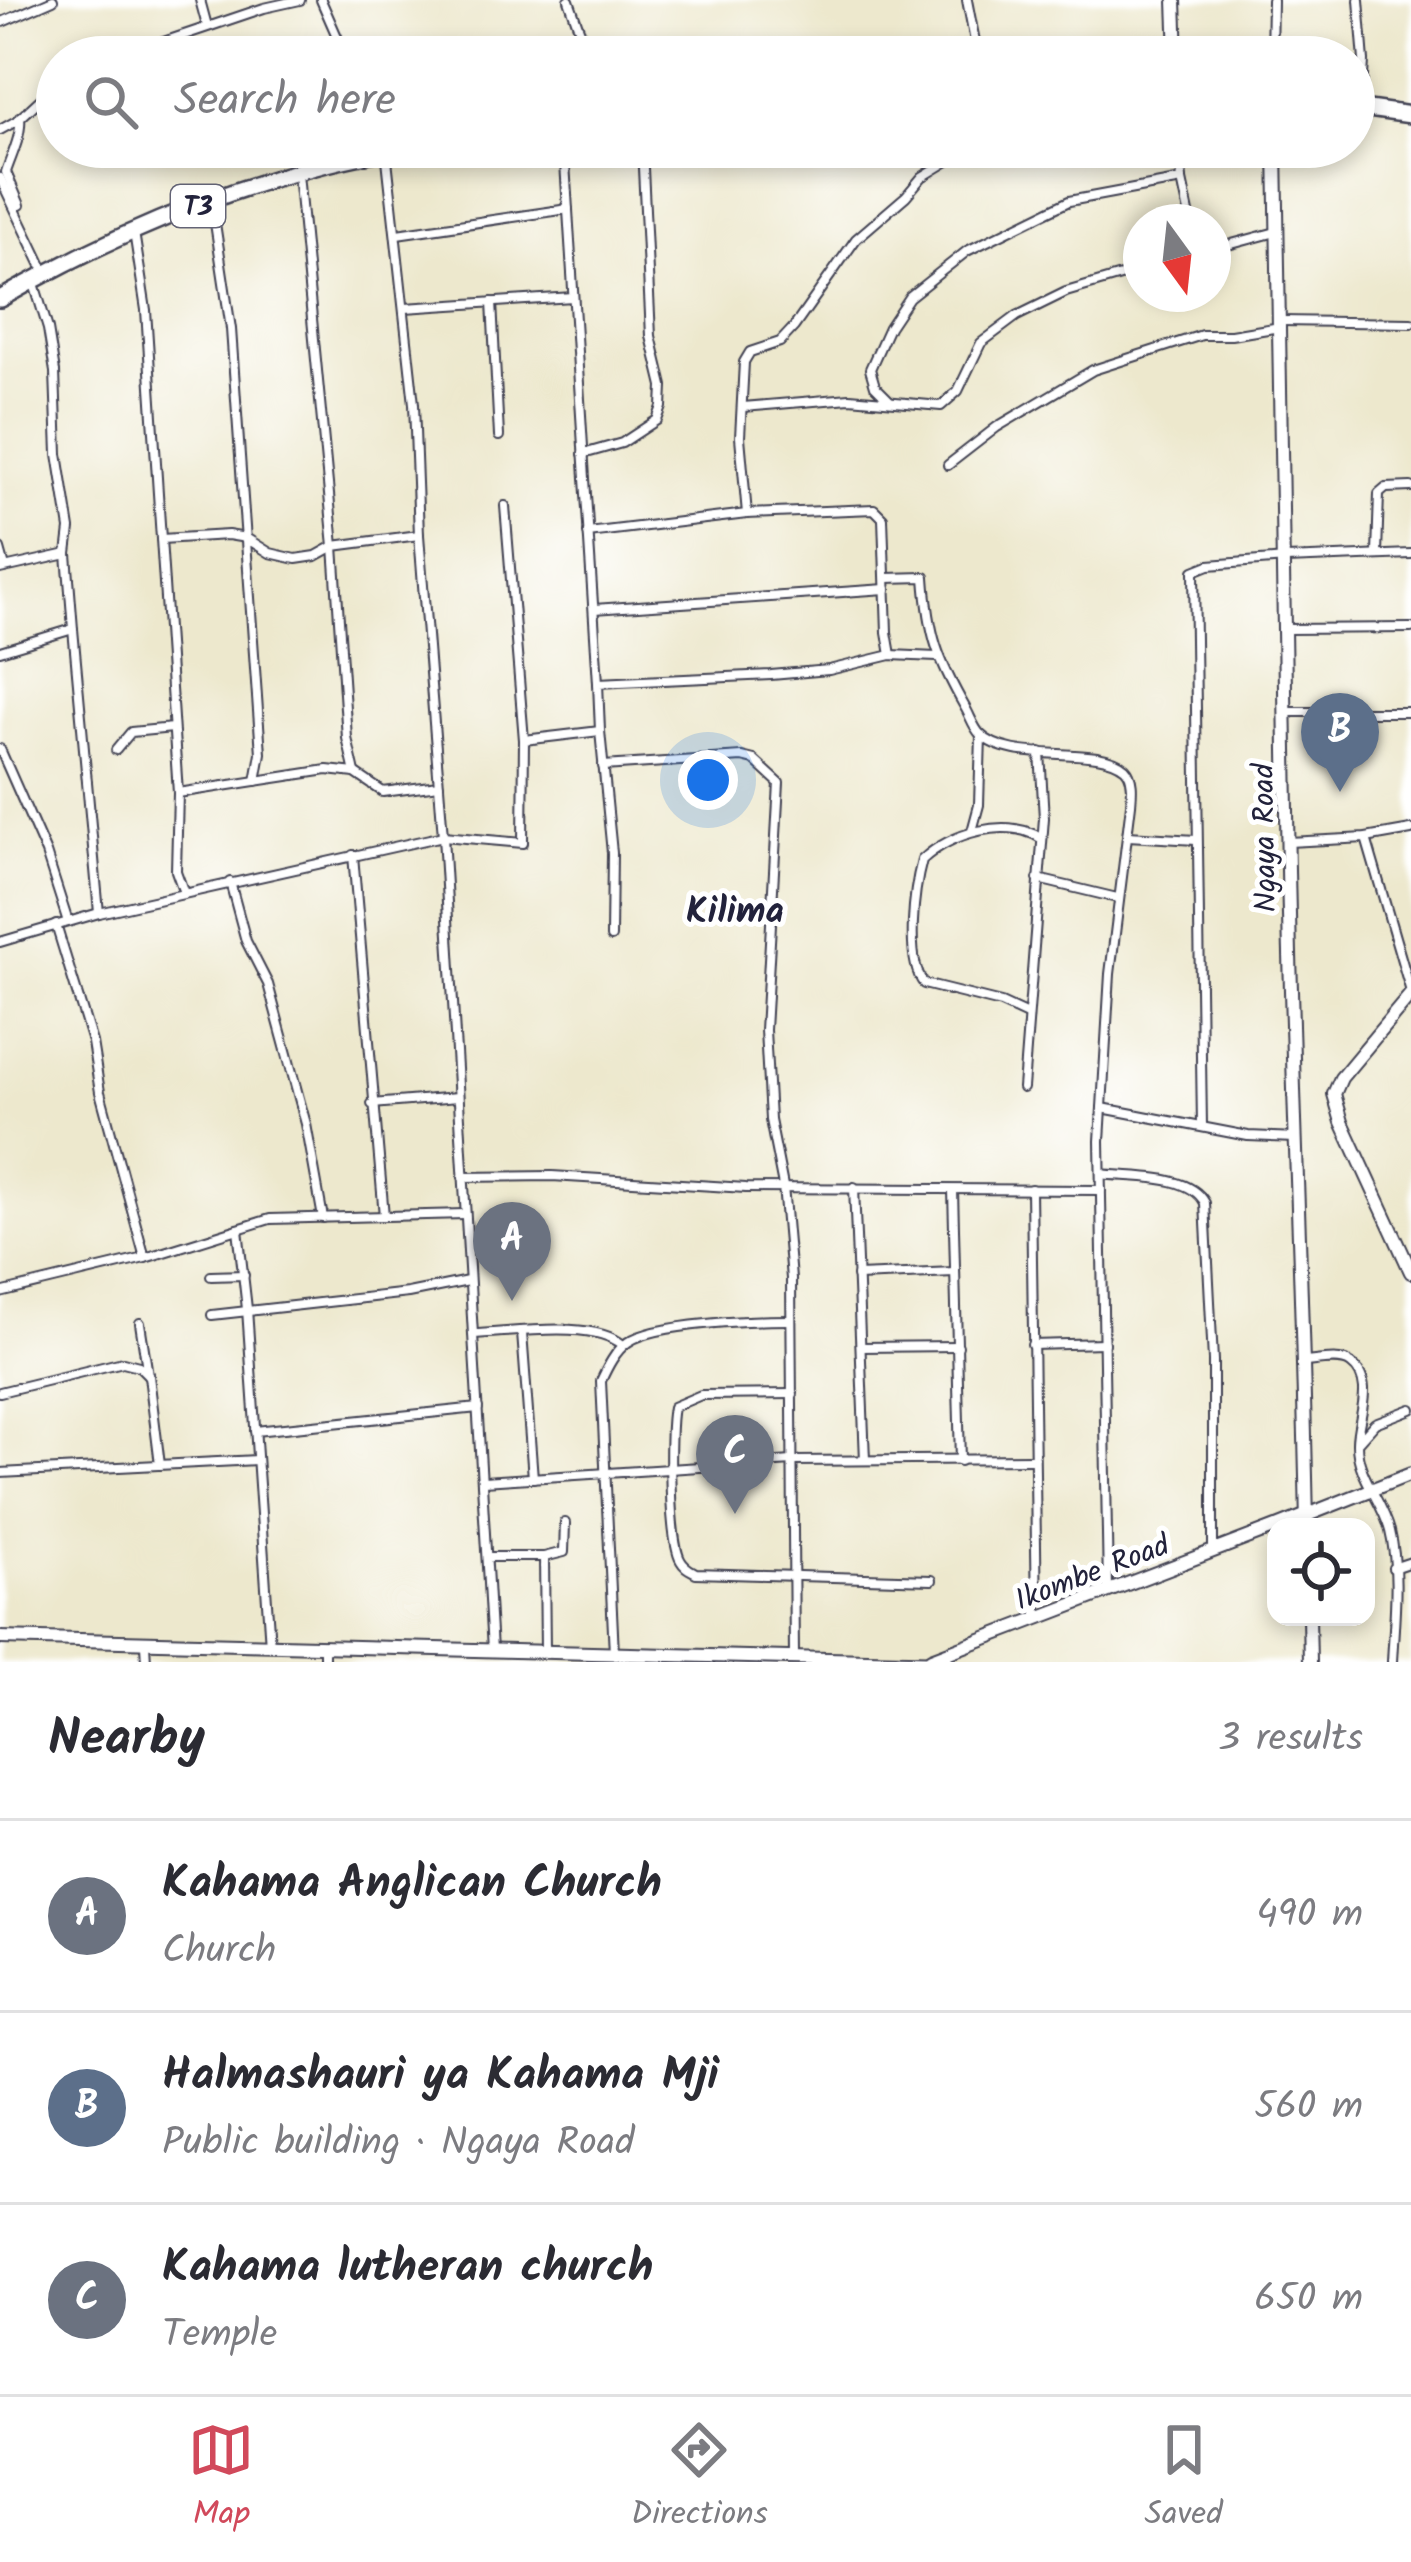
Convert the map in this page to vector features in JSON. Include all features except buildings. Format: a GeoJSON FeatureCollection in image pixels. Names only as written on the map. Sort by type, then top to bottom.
{"type":"FeatureCollection","features":[{"type":"Feature","properties":{"kind":"highway"},"geometry":{"type":"LineString","coordinates":[[1375,110],[1411,115]]}},
{"type":"Feature","properties":{"kind":"highway","name":"T3"},"geometry":{"type":"LineString","coordinates":[[0,299],[134,230],[319,168]]}},
{"type":"Feature","properties":{"kind":"street"},"geometry":{"type":"LineString","coordinates":[[0,23],[53,0]]}},
{"type":"Feature","properties":{"kind":"street"},"geometry":{"type":"LineString","coordinates":[[200,0],[207,26]]}},
{"type":"Feature","properties":{"kind":"street"},"geometry":{"type":"LineString","coordinates":[[178,36],[300,0]]}},
{"type":"Feature","properties":{"kind":"street"},"geometry":{"type":"LineString","coordinates":[[321,0],[337,36]]}},
{"type":"Feature","properties":{"kind":"street"},"geometry":{"type":"LineString","coordinates":[[569,0],[582,36]]}},
{"type":"Feature","properties":{"kind":"street"},"geometry":{"type":"LineString","coordinates":[[967,0],[974,36]]}},
{"type":"Feature","properties":{"kind":"street"},"geometry":{"type":"LineString","coordinates":[[1175,0],[1176,36]]}},
{"type":"Feature","properties":{"kind":"street"},"geometry":{"type":"LineString","coordinates":[[1271,36],[1272,0]]}},
{"type":"Feature","properties":{"kind":"street"},"geometry":{"type":"LineString","coordinates":[[1359,0],[1362,36]]}},
{"type":"Feature","properties":{"kind":"street"},"geometry":{"type":"LineString","coordinates":[[0,130],[36,103]]}},
{"type":"Feature","properties":{"kind":"street"},"geometry":{"type":"LineString","coordinates":[[19,212],[21,206],[6,172],[15,154],[20,117]]}},
{"type":"Feature","properties":{"kind":"street"},"geometry":{"type":"LineString","coordinates":[[388,168],[414,404],[493,1650]]}},
{"type":"Feature","properties":{"kind":"street"},"geometry":{"type":"LineString","coordinates":[[565,168],[600,731],[612,853],[611,937]]}},
{"type":"Feature","properties":{"kind":"street"},"geometry":{"type":"LineString","coordinates":[[583,454],[622,443],[657,420],[662,407],[663,386],[651,336],[643,168]]}},
{"type":"Feature","properties":{"kind":"street"},"geometry":{"type":"LineString","coordinates":[[747,514],[740,437],[744,362],[750,352],[780,342],[856,239],[937,168]]}},
{"type":"Feature","properties":{"kind":"street"},"geometry":{"type":"LineString","coordinates":[[1181,168],[1187,204]]}},
{"type":"Feature","properties":{"kind":"street","name":"Ngaya Road"},"geometry":{"type":"LineString","coordinates":[[1276,168],[1307,1518]]}},
{"type":"Feature","properties":{"kind":"street"},"geometry":{"type":"LineString","coordinates":[[298,174],[334,546],[347,739],[355,772]]}},
{"type":"Feature","properties":{"kind":"street"},"geometry":{"type":"LineString","coordinates":[[0,178],[19,212],[39,277],[55,372],[58,454],[70,529],[67,554],[99,914]]}},
{"type":"Feature","properties":{"kind":"street"},"geometry":{"type":"LineString","coordinates":[[891,401],[872,382],[870,369],[899,312],[932,276],[968,251],[1069,201],[1182,180]]}},
{"type":"Feature","properties":{"kind":"street"},"geometry":{"type":"LineString","coordinates":[[207,202],[215,224],[231,329],[261,753],[256,781]]}},
{"type":"Feature","properties":{"kind":"street"},"geometry":{"type":"LineString","coordinates":[[397,234],[568,209]]}},
{"type":"Feature","properties":{"kind":"street"},"geometry":{"type":"LineString","coordinates":[[134,230],[146,310],[178,794],[176,871],[184,893]]}},
{"type":"Feature","properties":{"kind":"street"},"geometry":{"type":"LineString","coordinates":[[1231,244],[1277,231]]}},
{"type":"Feature","properties":{"kind":"street"},"geometry":{"type":"LineString","coordinates":[[743,407],[850,398],[941,406],[958,391],[981,343],[1017,316],[1066,292],[1123,275]]}},
{"type":"Feature","properties":{"kind":"street"},"geometry":{"type":"LineString","coordinates":[[405,308],[573,297]]}},
{"type":"Feature","properties":{"kind":"street"},"geometry":{"type":"LineString","coordinates":[[492,302],[499,436]]}},
{"type":"Feature","properties":{"kind":"street"},"geometry":{"type":"LineString","coordinates":[[948,465],[997,427],[1093,370],[1202,334],[1231,335],[1280,324],[1411,323]]}},
{"type":"Feature","properties":{"kind":"street"},"geometry":{"type":"LineString","coordinates":[[1377,554],[1379,494],[1387,488],[1411,487]]}},
{"type":"Feature","properties":{"kind":"street"},"geometry":{"type":"LineString","coordinates":[[0,942],[184,893],[443,836],[524,843],[524,740],[505,506]]}},
{"type":"Feature","properties":{"kind":"street"},"geometry":{"type":"LineString","coordinates":[[588,532],[747,514],[874,509],[883,518],[891,655]]}},
{"type":"Feature","properties":{"kind":"street"},"geometry":{"type":"LineString","coordinates":[[161,538],[246,538],[284,558],[316,556],[334,546],[419,536]]}},
{"type":"Feature","properties":{"kind":"street"},"geometry":{"type":"LineString","coordinates":[[0,549],[3,568],[67,554]]}},
{"type":"Feature","properties":{"kind":"street"},"geometry":{"type":"LineString","coordinates":[[1202,1126],[1194,571],[1286,559],[1411,554]]}},
{"type":"Feature","properties":{"kind":"street"},"geometry":{"type":"LineString","coordinates":[[594,610],[925,577],[925,601],[937,656],[981,735],[979,806],[972,832]]}},
{"type":"Feature","properties":{"kind":"street"},"geometry":{"type":"LineString","coordinates":[[1286,628],[1411,628]]}},
{"type":"Feature","properties":{"kind":"street"},"geometry":{"type":"LineString","coordinates":[[0,651],[73,629]]}},
{"type":"Feature","properties":{"kind":"street"},"geometry":{"type":"LineString","coordinates":[[598,683],[829,670],[891,655],[937,656]]}},
{"type":"Feature","properties":{"kind":"street"},"geometry":{"type":"LineString","coordinates":[[1286,712],[1411,712]]}},
{"type":"Feature","properties":{"kind":"street"},"geometry":{"type":"LineString","coordinates":[[116,750],[131,732],[173,728]]}},
{"type":"Feature","properties":{"kind":"street"},"geometry":{"type":"LineString","coordinates":[[524,740],[600,731]]}},
{"type":"Feature","properties":{"kind":"street"},"geometry":{"type":"LineString","coordinates":[[981,735],[1008,749],[1124,766],[1132,788],[1117,898],[1102,1108],[1108,1592]]}},
{"type":"Feature","properties":{"kind":"street"},"geometry":{"type":"LineString","coordinates":[[0,749],[46,854],[68,922]]}},
{"type":"Feature","properties":{"kind":"street"},"geometry":{"type":"LineString","coordinates":[[1023,1088],[1042,839],[1040,752]]}},
{"type":"Feature","properties":{"kind":"street"},"geometry":{"type":"LineString","coordinates":[[603,766],[742,757],[754,760],[779,783],[765,1030],[770,1120],[789,1233],[794,1659]]}},
{"type":"Feature","properties":{"kind":"street"},"geometry":{"type":"LineString","coordinates":[[178,794],[327,770],[355,772],[383,792],[439,785]]}},
{"type":"Feature","properties":{"kind":"street"},"geometry":{"type":"LineString","coordinates":[[1288,842],[1411,830]]}},
{"type":"Feature","properties":{"kind":"street"},"geometry":{"type":"LineString","coordinates":[[1028,1015],[1000,1003],[934,989],[917,976],[913,923],[922,860],[949,840],[972,832],[1019,832],[1042,839]]}},
{"type":"Feature","properties":{"kind":"street"},"geometry":{"type":"LineString","coordinates":[[1127,836],[1196,840]]}},
{"type":"Feature","properties":{"kind":"street"},"geometry":{"type":"LineString","coordinates":[[1366,838],[1411,993],[1341,1078],[1334,1094],[1342,1122],[1411,1272]]}},
{"type":"Feature","properties":{"kind":"street"},"geometry":{"type":"LineString","coordinates":[[353,855],[384,1216]]}},
{"type":"Feature","properties":{"kind":"street"},"geometry":{"type":"LineString","coordinates":[[1038,879],[1117,898]]}},
{"type":"Feature","properties":{"kind":"street"},"geometry":{"type":"LineString","coordinates":[[230,882],[246,941],[268,984],[306,1124],[323,1218]]}},
{"type":"Feature","properties":{"kind":"street"},"geometry":{"type":"LineString","coordinates":[[56,925],[92,1042],[100,1093],[145,1258]]}},
{"type":"Feature","properties":{"kind":"street"},"geometry":{"type":"LineString","coordinates":[[372,1103],[458,1097]]}},
{"type":"Feature","properties":{"kind":"street"},"geometry":{"type":"LineString","coordinates":[[1102,1108],[1248,1136],[1298,1138]]}},
{"type":"Feature","properties":{"kind":"street"},"geometry":{"type":"LineString","coordinates":[[1101,1174],[1176,1183],[1196,1189],[1205,1203],[1213,1361],[1213,1552]]}},
{"type":"Feature","properties":{"kind":"street"},"geometry":{"type":"LineString","coordinates":[[463,1177],[552,1176],[746,1188],[1101,1190]]}},
{"type":"Feature","properties":{"kind":"street"},"geometry":{"type":"LineString","coordinates":[[854,1187],[865,1460]]}},
{"type":"Feature","properties":{"kind":"street"},"geometry":{"type":"LineString","coordinates":[[1031,1189],[1037,1619]]}},
{"type":"Feature","properties":{"kind":"street"},"geometry":{"type":"LineString","coordinates":[[953,1190],[960,1461]]}},
{"type":"Feature","properties":{"kind":"street"},"geometry":{"type":"LineString","coordinates":[[0,1293],[145,1258],[270,1220],[465,1214]]}},
{"type":"Feature","properties":{"kind":"street"},"geometry":{"type":"LineString","coordinates":[[238,1229],[248,1310],[270,1648]]}},
{"type":"Feature","properties":{"kind":"street"},"geometry":{"type":"LineString","coordinates":[[857,1276],[955,1272]]}},
{"type":"Feature","properties":{"kind":"street"},"geometry":{"type":"LineString","coordinates":[[211,1276],[244,1276]]}},
{"type":"Feature","properties":{"kind":"street"},"geometry":{"type":"LineString","coordinates":[[212,1315],[408,1293],[468,1281]]}},
{"type":"Feature","properties":{"kind":"street"},"geometry":{"type":"LineString","coordinates":[[614,1655],[601,1381],[623,1346],[637,1338],[678,1329],[790,1320]]}},
{"type":"Feature","properties":{"kind":"street"},"geometry":{"type":"LineString","coordinates":[[140,1323],[160,1465]]}},
{"type":"Feature","properties":{"kind":"street"},"geometry":{"type":"LineString","coordinates":[[472,1334],[586,1330],[614,1337],[623,1346]]}},
{"type":"Feature","properties":{"kind":"street"},"geometry":{"type":"LineString","coordinates":[[522,1333],[533,1478]]}},
{"type":"Feature","properties":{"kind":"street"},"geometry":{"type":"LineString","coordinates":[[1032,1345],[1104,1342]]}},
{"type":"Feature","properties":{"kind":"street"},"geometry":{"type":"LineString","coordinates":[[861,1347],[958,1346]]}},
{"type":"Feature","properties":{"kind":"street"},"geometry":{"type":"LineString","coordinates":[[0,1392],[122,1362],[139,1366],[148,1376]]}},
{"type":"Feature","properties":{"kind":"street"},"geometry":{"type":"LineString","coordinates":[[1305,1362],[1352,1364],[1361,1380],[1360,1469],[1373,1488],[1392,1538],[1392,1662]]}},
{"type":"Feature","properties":{"kind":"street"},"geometry":{"type":"LineString","coordinates":[[793,1394],[701,1395],[677,1403],[671,1419],[670,1469],[678,1557],[685,1567],[696,1573],[932,1580]]}},
{"type":"Feature","properties":{"kind":"street"},"geometry":{"type":"LineString","coordinates":[[255,1431],[478,1408]]}},
{"type":"Feature","properties":{"kind":"street"},"geometry":{"type":"LineString","coordinates":[[1357,1444],[1376,1424],[1411,1409]]}},
{"type":"Feature","properties":{"kind":"street"},"geometry":{"type":"LineString","coordinates":[[483,1481],[794,1461],[1033,1459]]}},
{"type":"Feature","properties":{"kind":"street"},"geometry":{"type":"LineString","coordinates":[[0,1473],[257,1460]]}},
{"type":"Feature","properties":{"kind":"street","name":"Ikombe Road"},"geometry":{"type":"LineString","coordinates":[[1313,1518],[1411,1474]]}},
{"type":"Feature","properties":{"kind":"street"},"geometry":{"type":"LineString","coordinates":[[489,1557],[544,1557],[564,1552],[566,1523]]}},
{"type":"Feature","properties":{"kind":"street","name":"Ikombe Road"},"geometry":{"type":"LineString","coordinates":[[920,1662],[1267,1531]]}},
{"type":"Feature","properties":{"kind":"street"},"geometry":{"type":"LineString","coordinates":[[538,1656],[544,1557]]}},
{"type":"Feature","properties":{"kind":"street"},"geometry":{"type":"LineString","coordinates":[[1393,1568],[1411,1562]]}},
{"type":"Feature","properties":{"kind":"street"},"geometry":{"type":"LineString","coordinates":[[1309,1626],[1310,1662]]}},
{"type":"Feature","properties":{"kind":"street"},"geometry":{"type":"LineString","coordinates":[[0,1638],[324,1654],[493,1650],[538,1656],[947,1662]]}},
{"type":"Feature","properties":{"kind":"street"},"geometry":{"type":"LineString","coordinates":[[145,1643],[146,1662]]}},
{"type":"Feature","properties":{"kind":"place","name":"Halmashauri ya Kahama Mji"},"geometry":{"type":"Point","coordinates":[1340,792]}},
{"type":"Feature","properties":{"kind":"place","name":"Kahama Anglican Church"},"geometry":{"type":"Point","coordinates":[512,1301]}},
{"type":"Feature","properties":{"kind":"place","name":"Kahama lutheran church"},"geometry":{"type":"Point","coordinates":[735,1514]}},
{"type":"Feature","properties":{"kind":"district","name":"Kilima"},"geometry":{"type":"Point","coordinates":[735,909]}}]}
